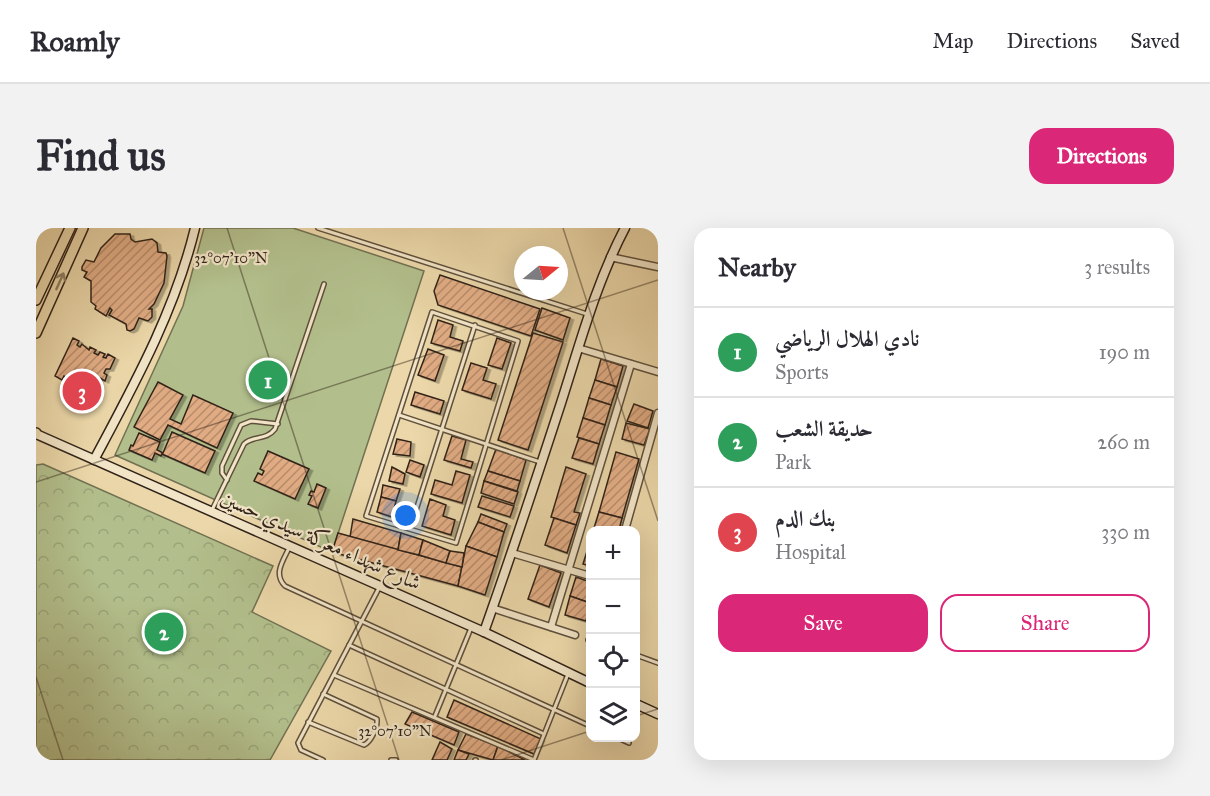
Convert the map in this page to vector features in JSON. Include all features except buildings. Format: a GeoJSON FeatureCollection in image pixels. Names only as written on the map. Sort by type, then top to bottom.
{"type":"FeatureCollection","features":[{"type":"Feature","properties":{"kind":"main road"},"geometry":{"type":"LineString","coordinates":[[36,333],[83,228]]}},
{"type":"Feature","properties":{"kind":"main road"},"geometry":{"type":"LineString","coordinates":[[36,300],[68,229]]}},
{"type":"Feature","properties":{"kind":"street"},"geometry":{"type":"LineString","coordinates":[[94,460],[145,364],[177,289],[195,228]]}},
{"type":"Feature","properties":{"kind":"street"},"geometry":{"type":"LineString","coordinates":[[484,632],[609,257],[625,228]]}},
{"type":"Feature","properties":{"kind":"street"},"geometry":{"type":"LineString","coordinates":[[609,257],[658,267]]}},
{"type":"Feature","properties":{"kind":"street"},"geometry":{"type":"LineString","coordinates":[[579,348],[658,372]]}},
{"type":"Feature","properties":{"kind":"street"},"geometry":{"type":"LineString","coordinates":[[551,627],[631,364]]}},
{"type":"Feature","properties":{"kind":"street"},"geometry":{"type":"LineString","coordinates":[[626,526],[658,413]]}},
{"type":"Feature","properties":{"kind":"street","name":"شارع شهداء معركة سيدي حسين"},"geometry":{"type":"LineString","coordinates":[[36,434],[484,632],[586,681]]}},
{"type":"Feature","properties":{"kind":"street"},"geometry":{"type":"LineString","coordinates":[[512,553],[586,574]]}},
{"type":"Feature","properties":{"kind":"street"},"geometry":{"type":"LineString","coordinates":[[492,608],[575,635]]}},
{"type":"Feature","properties":{"kind":"street"},"geometry":{"type":"LineString","coordinates":[[640,706],[658,714]]}},
{"type":"Feature","properties":{"kind":"lane"},"geometry":{"type":"LineString","coordinates":[[318,228],[589,315]]}},
{"type":"Feature","properties":{"kind":"lane"},"geometry":{"type":"LineString","coordinates":[[211,511],[246,441],[267,437],[278,424],[324,284]]}},
{"type":"Feature","properties":{"kind":"lane"},"geometry":{"type":"LineString","coordinates":[[432,312],[475,325],[519,341],[456,543],[366,516],[432,312]]}},
{"type":"Feature","properties":{"kind":"lane"},"geometry":{"type":"LineString","coordinates":[[410,530],[475,325]]}},
{"type":"Feature","properties":{"kind":"lane"},"geometry":{"type":"LineString","coordinates":[[399,415],[542,462]]}},
{"type":"Feature","properties":{"kind":"lane"},"geometry":{"type":"LineString","coordinates":[[227,480],[222,473],[222,466],[242,425],[251,421],[278,424]]}},
{"type":"Feature","properties":{"kind":"lane"},"geometry":{"type":"LineString","coordinates":[[290,546],[279,571],[282,583],[586,724]]}},
{"type":"Feature","properties":{"kind":"lane"},"geometry":{"type":"LineString","coordinates":[[323,760],[301,750],[298,742],[380,586]]}},
{"type":"Feature","properties":{"kind":"lane"},"geometry":{"type":"LineString","coordinates":[[435,716],[472,627]]}},
{"type":"Feature","properties":{"kind":"lane"},"geometry":{"type":"LineString","coordinates":[[349,645],[544,734]]}},
{"type":"Feature","properties":{"kind":"lane"},"geometry":{"type":"LineString","coordinates":[[640,656],[658,663]]}},
{"type":"Feature","properties":{"kind":"lane"},"geometry":{"type":"LineString","coordinates":[[334,675],[534,760],[569,673]]}},
{"type":"Feature","properties":{"kind":"lane"},"geometry":{"type":"LineString","coordinates":[[308,722],[364,745],[368,743],[377,719],[323,694]]}},
{"type":"Feature","properties":{"kind":"green space"},"geometry":{"type":"Polygon","coordinates":[[[204,228],[293,228],[424,271],[332,552],[115,455],[183,306],[204,228]]]}},
{"type":"Feature","properties":{"kind":"green space"},"geometry":{"type":"Polygon","coordinates":[[[43,464],[273,566],[252,612],[331,651],[270,760],[36,760],[36,465],[43,464]]]}},
{"type":"Feature","properties":{"kind":"place","name":"نادي الهلال الرياضي"},"geometry":{"type":"Point","coordinates":[268,380]}},
{"type":"Feature","properties":{"kind":"place","name":"بنك الدم"},"geometry":{"type":"Point","coordinates":[82,391]}},
{"type":"Feature","properties":{"kind":"place","name":"حديقة الشعب"},"geometry":{"type":"Point","coordinates":[164,632]}}]}
